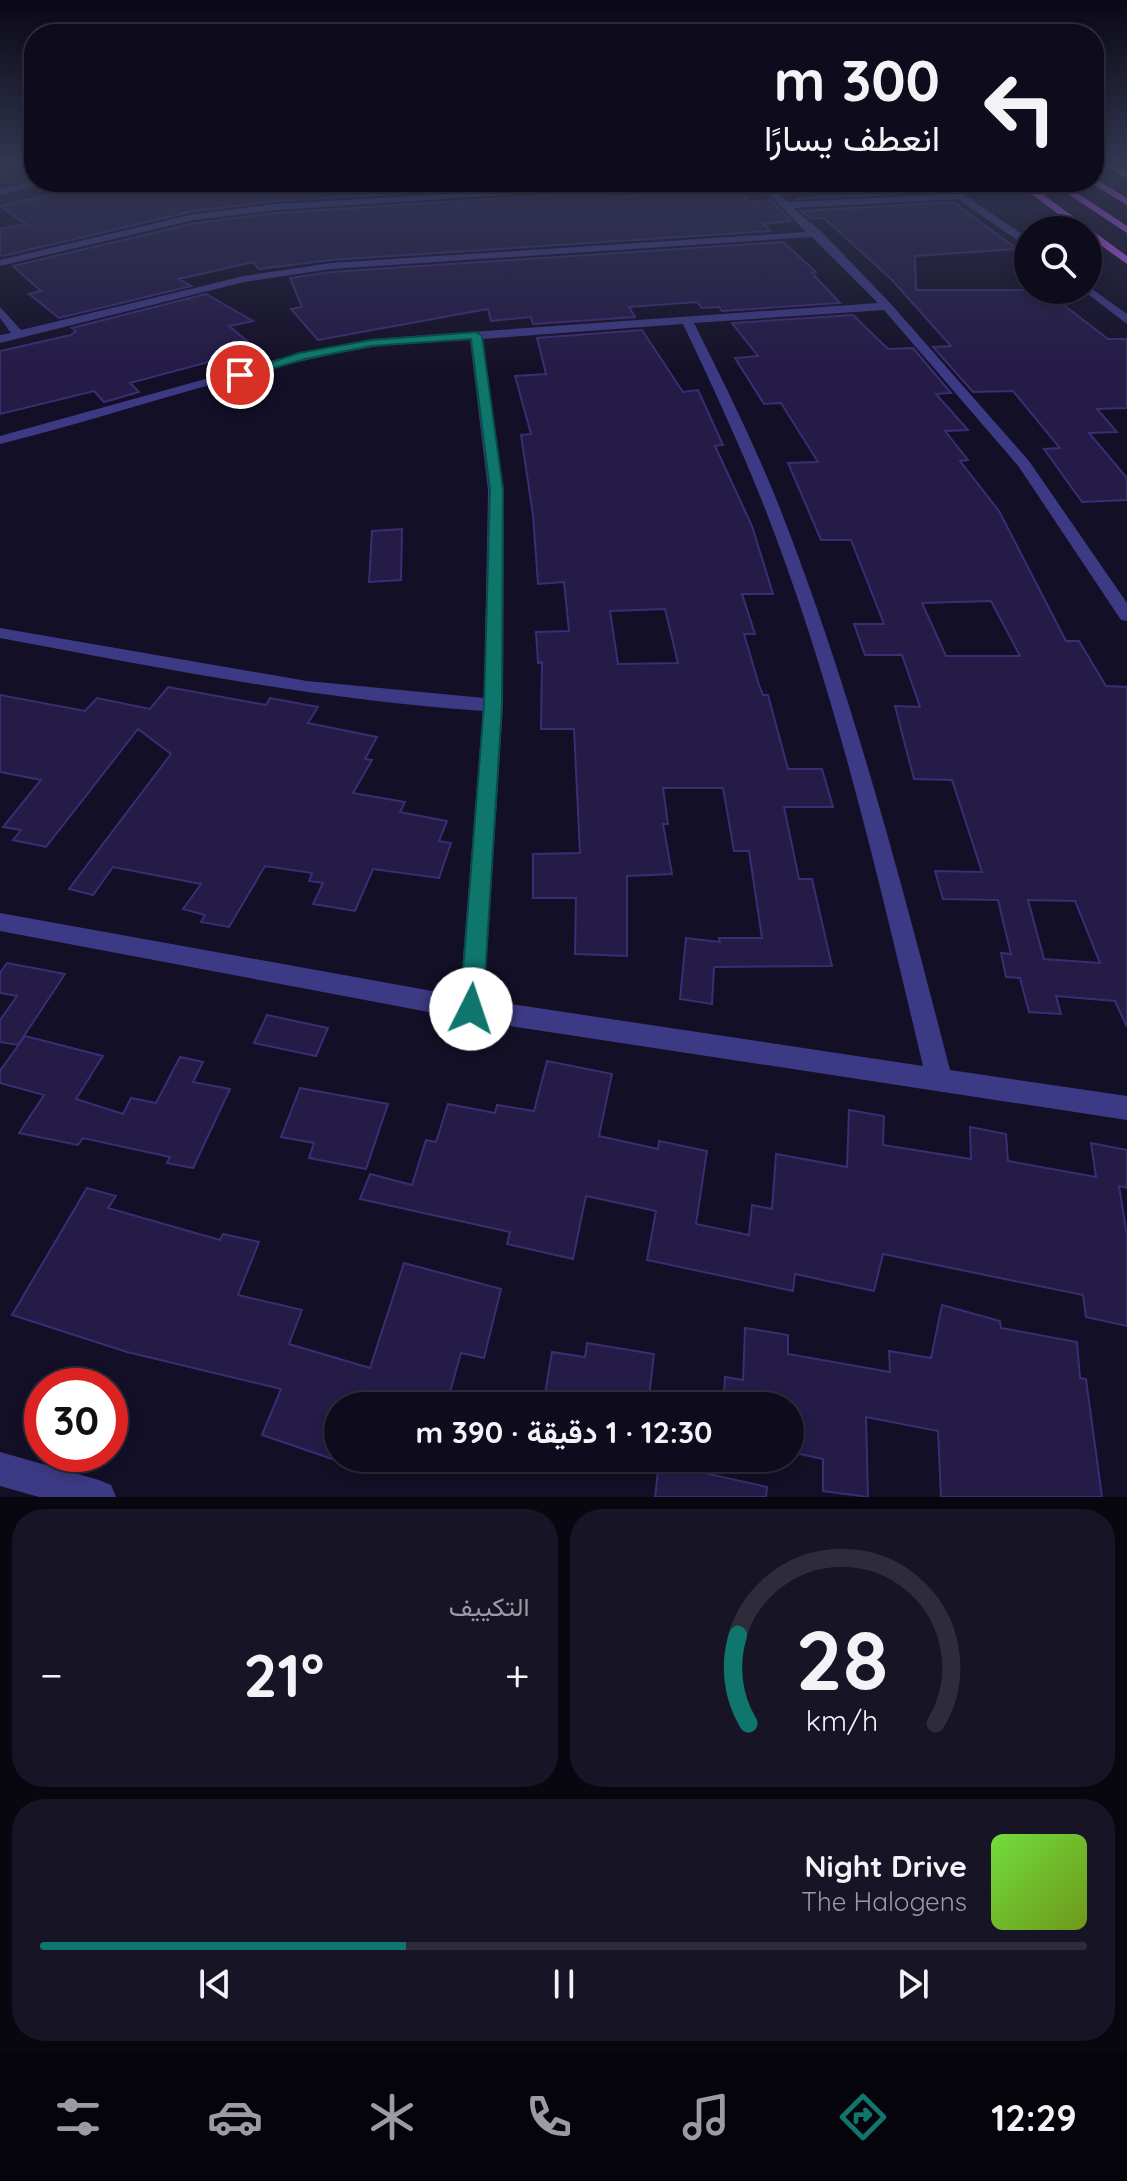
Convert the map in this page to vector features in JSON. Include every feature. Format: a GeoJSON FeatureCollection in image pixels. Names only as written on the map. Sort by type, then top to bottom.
{"type":"FeatureCollection","features":[{"type":"Feature","properties":{"kind":"main road"},"geometry":{"type":"LineString","coordinates":[[1102,242],[1127,261]]}},
{"type":"Feature","properties":{"kind":"street"},"geometry":{"type":"LineString","coordinates":[[0,263],[122,233]]}},
{"type":"Feature","properties":{"kind":"street"},"geometry":{"type":"LineString","coordinates":[[0,339],[244,279],[317,268],[818,234],[887,306],[1024,464],[1127,616]]}},
{"type":"Feature","properties":{"kind":"street"},"geometry":{"type":"LineString","coordinates":[[1102,300],[1127,320]]}},
{"type":"Feature","properties":{"kind":"street"},"geometry":{"type":"LineString","coordinates":[[0,440],[129,407],[303,356],[371,343],[887,306]]}},
{"type":"Feature","properties":{"kind":"street"},"geometry":{"type":"LineString","coordinates":[[0,310],[19,335]]}},
{"type":"Feature","properties":{"kind":"street"},"geometry":{"type":"LineString","coordinates":[[687,321],[723,390],[805,597],[880,841],[940,1081]]}},
{"type":"Feature","properties":{"kind":"street"},"geometry":{"type":"LineString","coordinates":[[471,1009],[493,705],[496,490],[476,336]]}},
{"type":"Feature","properties":{"kind":"street"},"geometry":{"type":"LineString","coordinates":[[0,633],[204,669],[420,700],[493,705]]}},
{"type":"Feature","properties":{"kind":"street"},"geometry":{"type":"LineString","coordinates":[[0,922],[137,950],[471,1009],[1127,1108]]}},
{"type":"Feature","properties":{"kind":"street"},"geometry":{"type":"LineString","coordinates":[[0,1469],[99,1497]]}},
{"type":"Feature","properties":{"kind":"building"},"geometry":{"type":"Polygon","coordinates":[[[0,233],[101,233],[3,256],[0,254],[0,233]]]}},
{"type":"Feature","properties":{"kind":"building"},"geometry":{"type":"Polygon","coordinates":[[[153,233],[743,233],[331,260],[259,269],[253,262],[179,279],[191,286],[59,318],[29,294],[41,291],[13,266],[153,233]]]}},
{"type":"Feature","properties":{"kind":"building"},"geometry":{"type":"Polygon","coordinates":[[[840,233],[995,233],[1014,249],[915,256],[916,290],[1014,290],[1014,304],[1062,304],[1108,339],[1127,339],[1127,408],[1097,409],[1117,432],[1089,433],[1127,478],[1127,500],[1082,502],[1044,449],[1060,448],[1013,391],[973,392],[933,347],[951,346],[892,280],[840,233]]]}},
{"type":"Feature","properties":{"kind":"building"},"geometry":{"type":"Polygon","coordinates":[[[783,242],[816,272],[812,273],[840,303],[722,311],[719,307],[702,308],[697,302],[629,307],[635,317],[533,324],[531,317],[491,321],[488,309],[318,340],[291,309],[302,307],[290,278],[331,272],[783,242]]]}},
{"type":"Feature","properties":{"kind":"building"},"geometry":{"type":"Polygon","coordinates":[[[206,294],[253,321],[229,326],[257,349],[130,383],[139,392],[104,402],[94,391],[0,414],[0,351],[71,335],[76,331],[72,328],[206,294]]]}},
{"type":"Feature","properties":{"kind":"building"},"geometry":{"type":"Polygon","coordinates":[[[853,315],[888,349],[913,348],[951,393],[936,394],[968,430],[945,431],[968,460],[960,461],[999,511],[1066,641],[1079,641],[1106,686],[1127,687],[1127,1027],[1115,1001],[1056,996],[1061,1014],[1029,1012],[1020,978],[1006,977],[1001,953],[1011,954],[998,900],[943,899],[935,871],[982,872],[952,780],[914,779],[895,706],[920,707],[902,655],[865,655],[854,624],[884,624],[851,540],[821,540],[788,463],[818,462],[781,403],[764,404],[735,358],[758,356],[732,323],[853,315]],[[991,601],[922,603],[946,656],[1020,656],[991,601]],[[1028,900],[1044,959],[1100,963],[1075,901],[1028,900]]]}},
{"type":"Feature","properties":{"kind":"building"},"geometry":{"type":"Polygon","coordinates":[[[642,330],[683,392],[698,390],[723,445],[715,446],[752,526],[773,594],[742,594],[755,634],[744,634],[759,685],[763,695],[768,695],[788,769],[822,769],[833,807],[784,807],[799,879],[812,879],[832,966],[714,967],[712,1004],[680,999],[686,938],[720,942],[719,938],[762,938],[749,851],[734,851],[723,788],[663,788],[668,824],[663,824],[672,874],[627,876],[627,956],[575,954],[576,898],[533,898],[533,854],[580,853],[574,729],[541,729],[542,662],[538,663],[536,632],[569,631],[564,582],[538,584],[533,515],[521,435],[531,434],[515,376],[546,374],[537,338],[642,330]],[[665,609],[610,611],[618,664],[678,663],[665,609]]]}},
{"type":"Feature","properties":{"kind":"building"},"geometry":{"type":"Polygon","coordinates":[[[402,529],[401,580],[369,582],[372,531],[402,529]]]}},
{"type":"Feature","properties":{"kind":"building"},"geometry":{"type":"Polygon","coordinates":[[[168,687],[266,705],[270,698],[318,707],[308,723],[377,737],[365,759],[372,760],[353,793],[405,802],[400,812],[447,821],[439,841],[451,843],[439,878],[373,869],[355,911],[313,904],[323,883],[309,881],[312,873],[265,866],[229,927],[201,922],[205,915],[183,909],[201,884],[113,867],[93,895],[69,889],[171,754],[138,729],[46,847],[13,840],[21,830],[3,827],[41,780],[0,772],[0,695],[85,711],[97,698],[150,709],[168,687]]]}},
{"type":"Feature","properties":{"kind":"building"},"geometry":{"type":"Polygon","coordinates":[[[7,963],[65,974],[18,1045],[0,1042],[0,1020],[17,996],[0,993],[0,973],[7,963]]]}},
{"type":"Feature","properties":{"kind":"building"},"geometry":{"type":"Polygon","coordinates":[[[267,1015],[328,1028],[316,1056],[254,1043],[267,1015]]]}},
{"type":"Feature","properties":{"kind":"building"},"geometry":{"type":"Polygon","coordinates":[[[25,1036],[103,1056],[76,1099],[123,1114],[131,1098],[156,1103],[180,1057],[203,1062],[193,1082],[230,1089],[193,1168],[167,1163],[170,1157],[83,1138],[78,1145],[19,1133],[44,1095],[0,1083],[0,1071],[25,1036]]]}},
{"type":"Feature","properties":{"kind":"building"},"geometry":{"type":"Polygon","coordinates":[[[547,1061],[612,1074],[599,1136],[658,1149],[659,1141],[707,1151],[696,1224],[749,1235],[752,1205],[772,1209],[776,1154],[847,1167],[849,1110],[884,1116],[883,1145],[971,1159],[970,1127],[1006,1134],[1008,1161],[1096,1177],[1091,1143],[1127,1150],[1127,1188],[1119,1186],[1127,1236],[1127,1326],[1086,1317],[1083,1295],[883,1254],[874,1291],[795,1274],[793,1291],[647,1260],[656,1211],[586,1196],[573,1259],[507,1244],[510,1232],[360,1199],[370,1174],[412,1185],[426,1140],[436,1142],[448,1104],[495,1113],[497,1105],[534,1111],[547,1061]]]}},
{"type":"Feature","properties":{"kind":"building"},"geometry":{"type":"Polygon","coordinates":[[[300,1088],[388,1104],[366,1169],[309,1158],[314,1143],[281,1137],[300,1088]]]}},
{"type":"Feature","properties":{"kind":"building"},"geometry":{"type":"Polygon","coordinates":[[[87,1188],[116,1196],[108,1208],[220,1240],[223,1234],[259,1242],[238,1295],[302,1310],[289,1344],[370,1368],[404,1263],[501,1289],[484,1358],[461,1353],[450,1392],[324,1392],[324,1456],[262,1435],[281,1389],[127,1352],[12,1315],[87,1188]]]}},
{"type":"Feature","properties":{"kind":"building"},"geometry":{"type":"Polygon","coordinates":[[[942,1305],[1000,1321],[1001,1328],[1077,1342],[1080,1378],[1086,1379],[1102,1497],[941,1497],[938,1431],[866,1417],[868,1497],[823,1491],[823,1459],[804,1455],[804,1392],[724,1392],[725,1377],[743,1380],[745,1328],[788,1335],[788,1354],[890,1372],[889,1351],[931,1358],[942,1305]]]}},
{"type":"Feature","properties":{"kind":"building"},"geometry":{"type":"Polygon","coordinates":[[[587,1343],[654,1354],[650,1392],[545,1392],[552,1352],[585,1357],[587,1343]]]}},
{"type":"Feature","properties":{"kind":"building"},"geometry":{"type":"Polygon","coordinates":[[[658,1472],[700,1472],[767,1487],[766,1497],[655,1497],[658,1472]]]}},
{"type":"Feature","properties":{"kind":"route"},"geometry":{"type":"LineString","coordinates":[[240,375],[303,356],[371,343],[476,336],[496,490],[493,705],[471,1009]]}}]}
